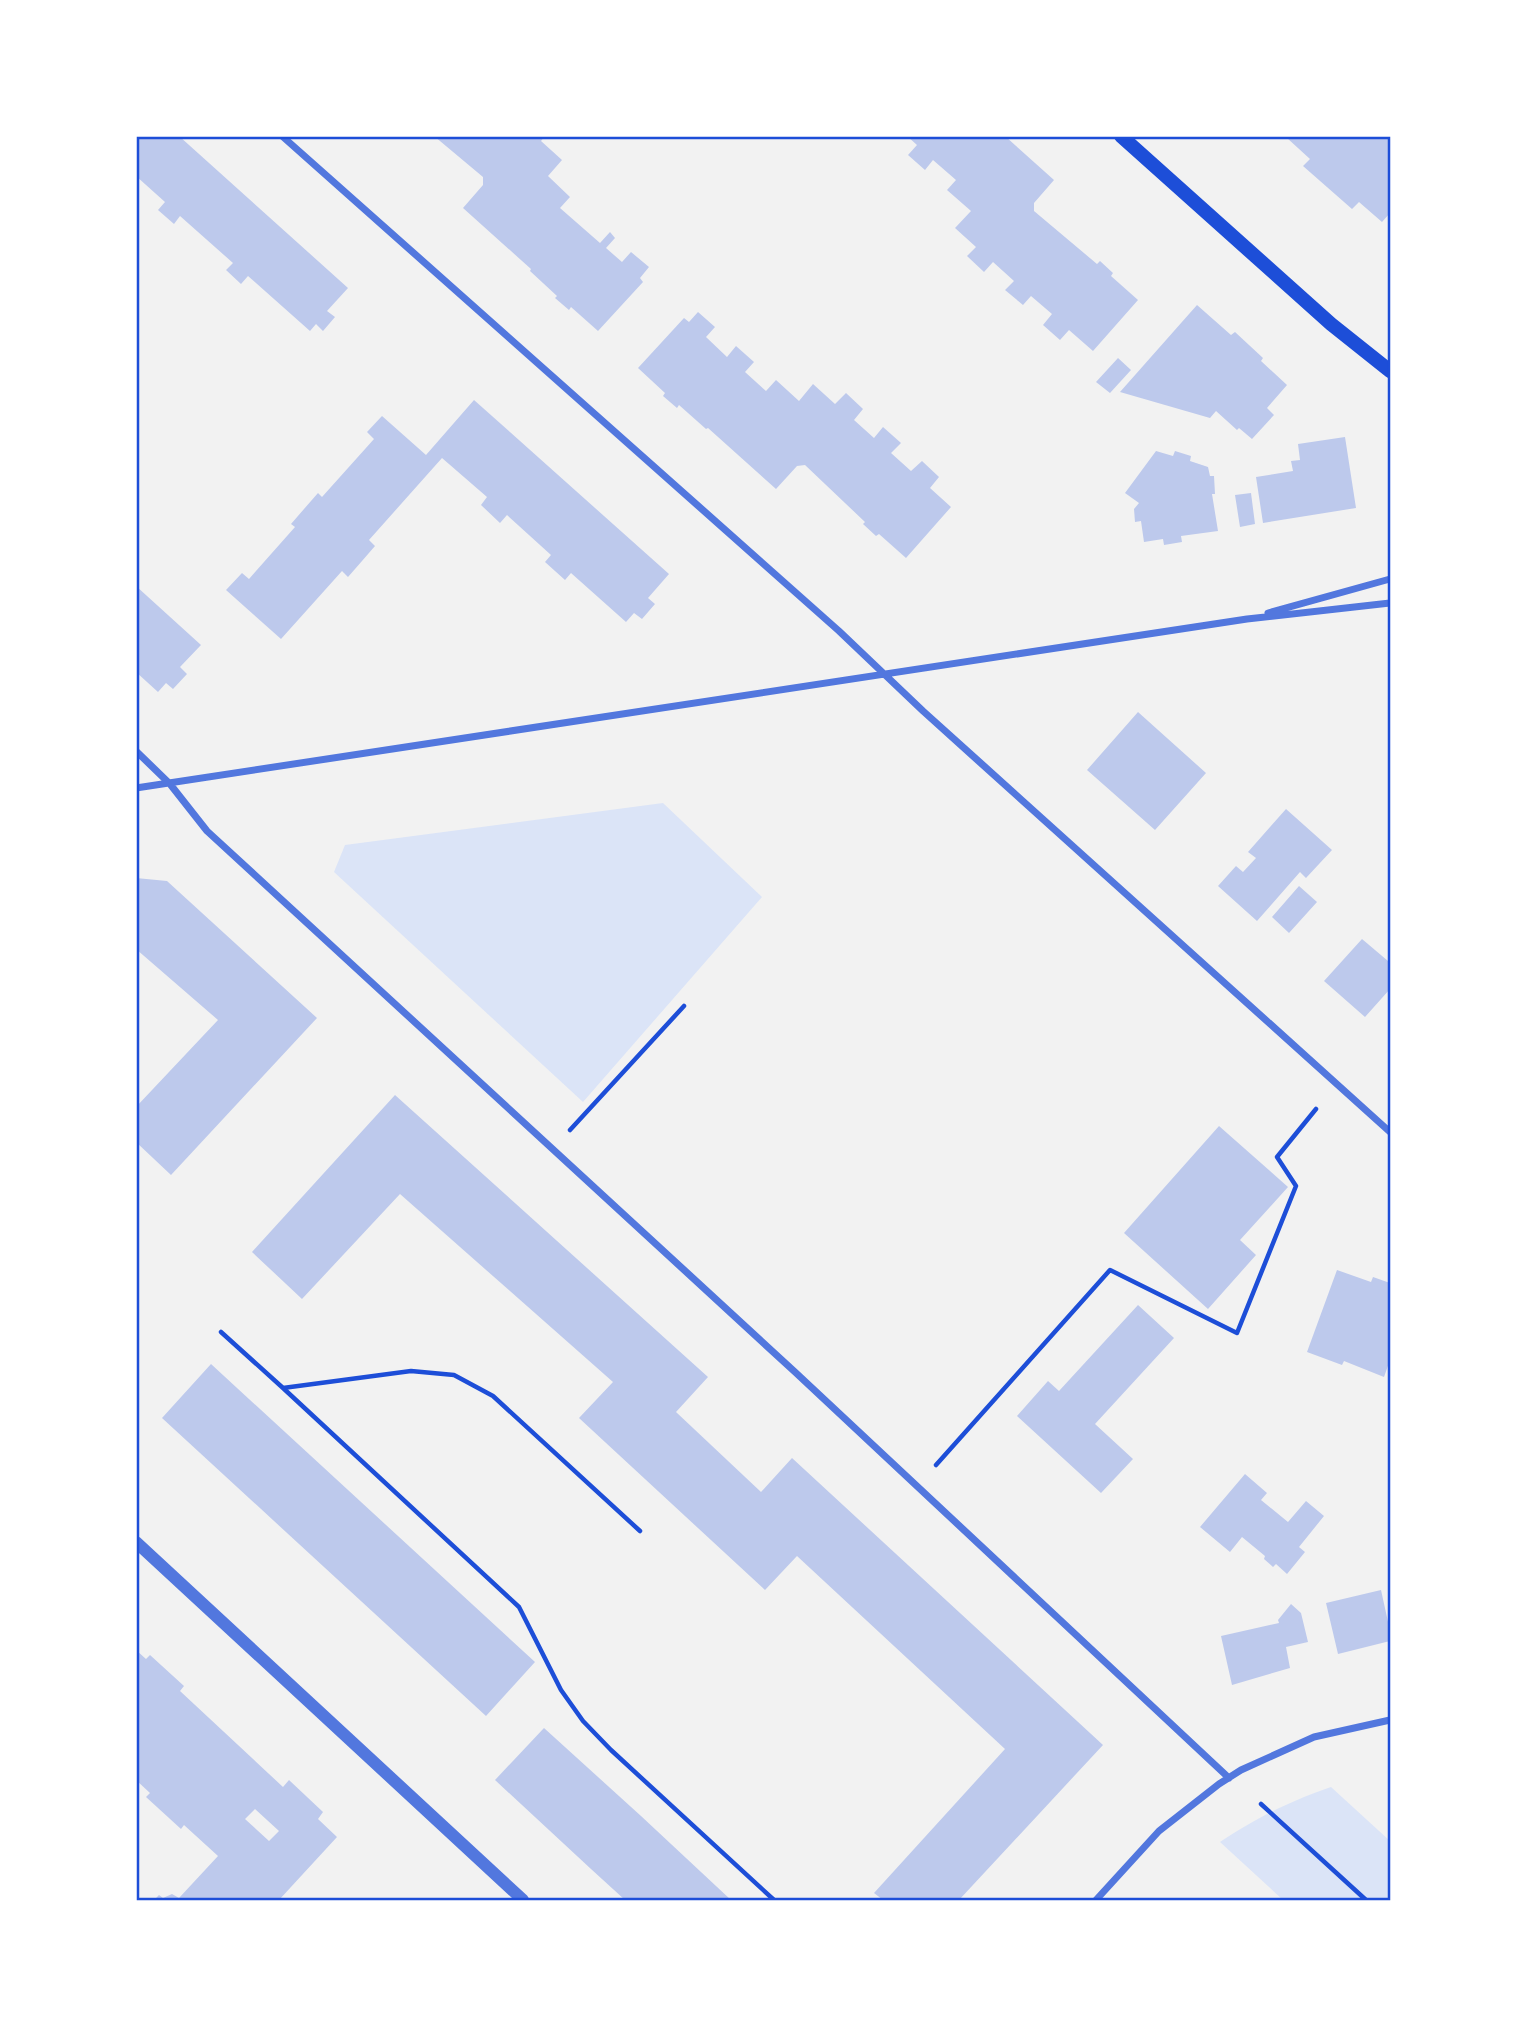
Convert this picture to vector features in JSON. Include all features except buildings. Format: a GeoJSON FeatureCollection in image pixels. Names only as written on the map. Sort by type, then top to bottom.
{"type":"FeatureCollection","features":[{"type":"Feature","properties":{"kind":"main road"},"geometry":{"type":"LineString","coordinates":[[1121,136],[1331,324],[1391,371]]}},
{"type":"Feature","properties":{"kind":"street"},"geometry":{"type":"LineString","coordinates":[[282,136],[886,674],[923,711],[1391,1132]]}},
{"type":"Feature","properties":{"kind":"street"},"geometry":{"type":"LineString","coordinates":[[1247,618],[1391,579]]}},
{"type":"Feature","properties":{"kind":"street"},"geometry":{"type":"LineString","coordinates":[[136,788],[1247,618],[1391,603]]}},
{"type":"Feature","properties":{"kind":"street"},"geometry":{"type":"LineString","coordinates":[[136,751],[170,784],[206,831],[795,1372],[1228,1778]]}},
{"type":"Feature","properties":{"kind":"street"},"geometry":{"type":"LineString","coordinates":[[136,1542],[523,1900]]}},
{"type":"Feature","properties":{"kind":"street"},"geometry":{"type":"LineString","coordinates":[[1096,1900],[1159,1830],[1228,1778],[1314,1737],[1391,1720]]}},
{"type":"Feature","properties":{"kind":"path"},"geometry":{"type":"LineString","coordinates":[[570,1130],[684,1006]]}},
{"type":"Feature","properties":{"kind":"path"},"geometry":{"type":"LineString","coordinates":[[936,1465],[1110,1270],[1237,1333],[1296,1186],[1277,1157],[1316,1109]]}},
{"type":"Feature","properties":{"kind":"path"},"geometry":{"type":"LineString","coordinates":[[221,1332],[519,1607],[561,1690],[583,1721],[774,1900]]}},
{"type":"Feature","properties":{"kind":"path"},"geometry":{"type":"LineString","coordinates":[[283,1388],[411,1371],[454,1375],[493,1396],[640,1531]]}},
{"type":"Feature","properties":{"kind":"path"},"geometry":{"type":"LineString","coordinates":[[1261,1804],[1366,1900]]}},
{"type":"Feature","properties":{"kind":"shaded area"},"geometry":{"type":"Polygon","coordinates":[[[663,803],[762,897],[583,1102],[334,872],[345,845],[663,803]]]}},
{"type":"Feature","properties":{"kind":"shaded area"},"geometry":{"type":"Polygon","coordinates":[[[1331,1787],[1390,1841],[1390,1900],[1283,1900],[1220,1842],[1274,1811],[1331,1787]]]}}]}
